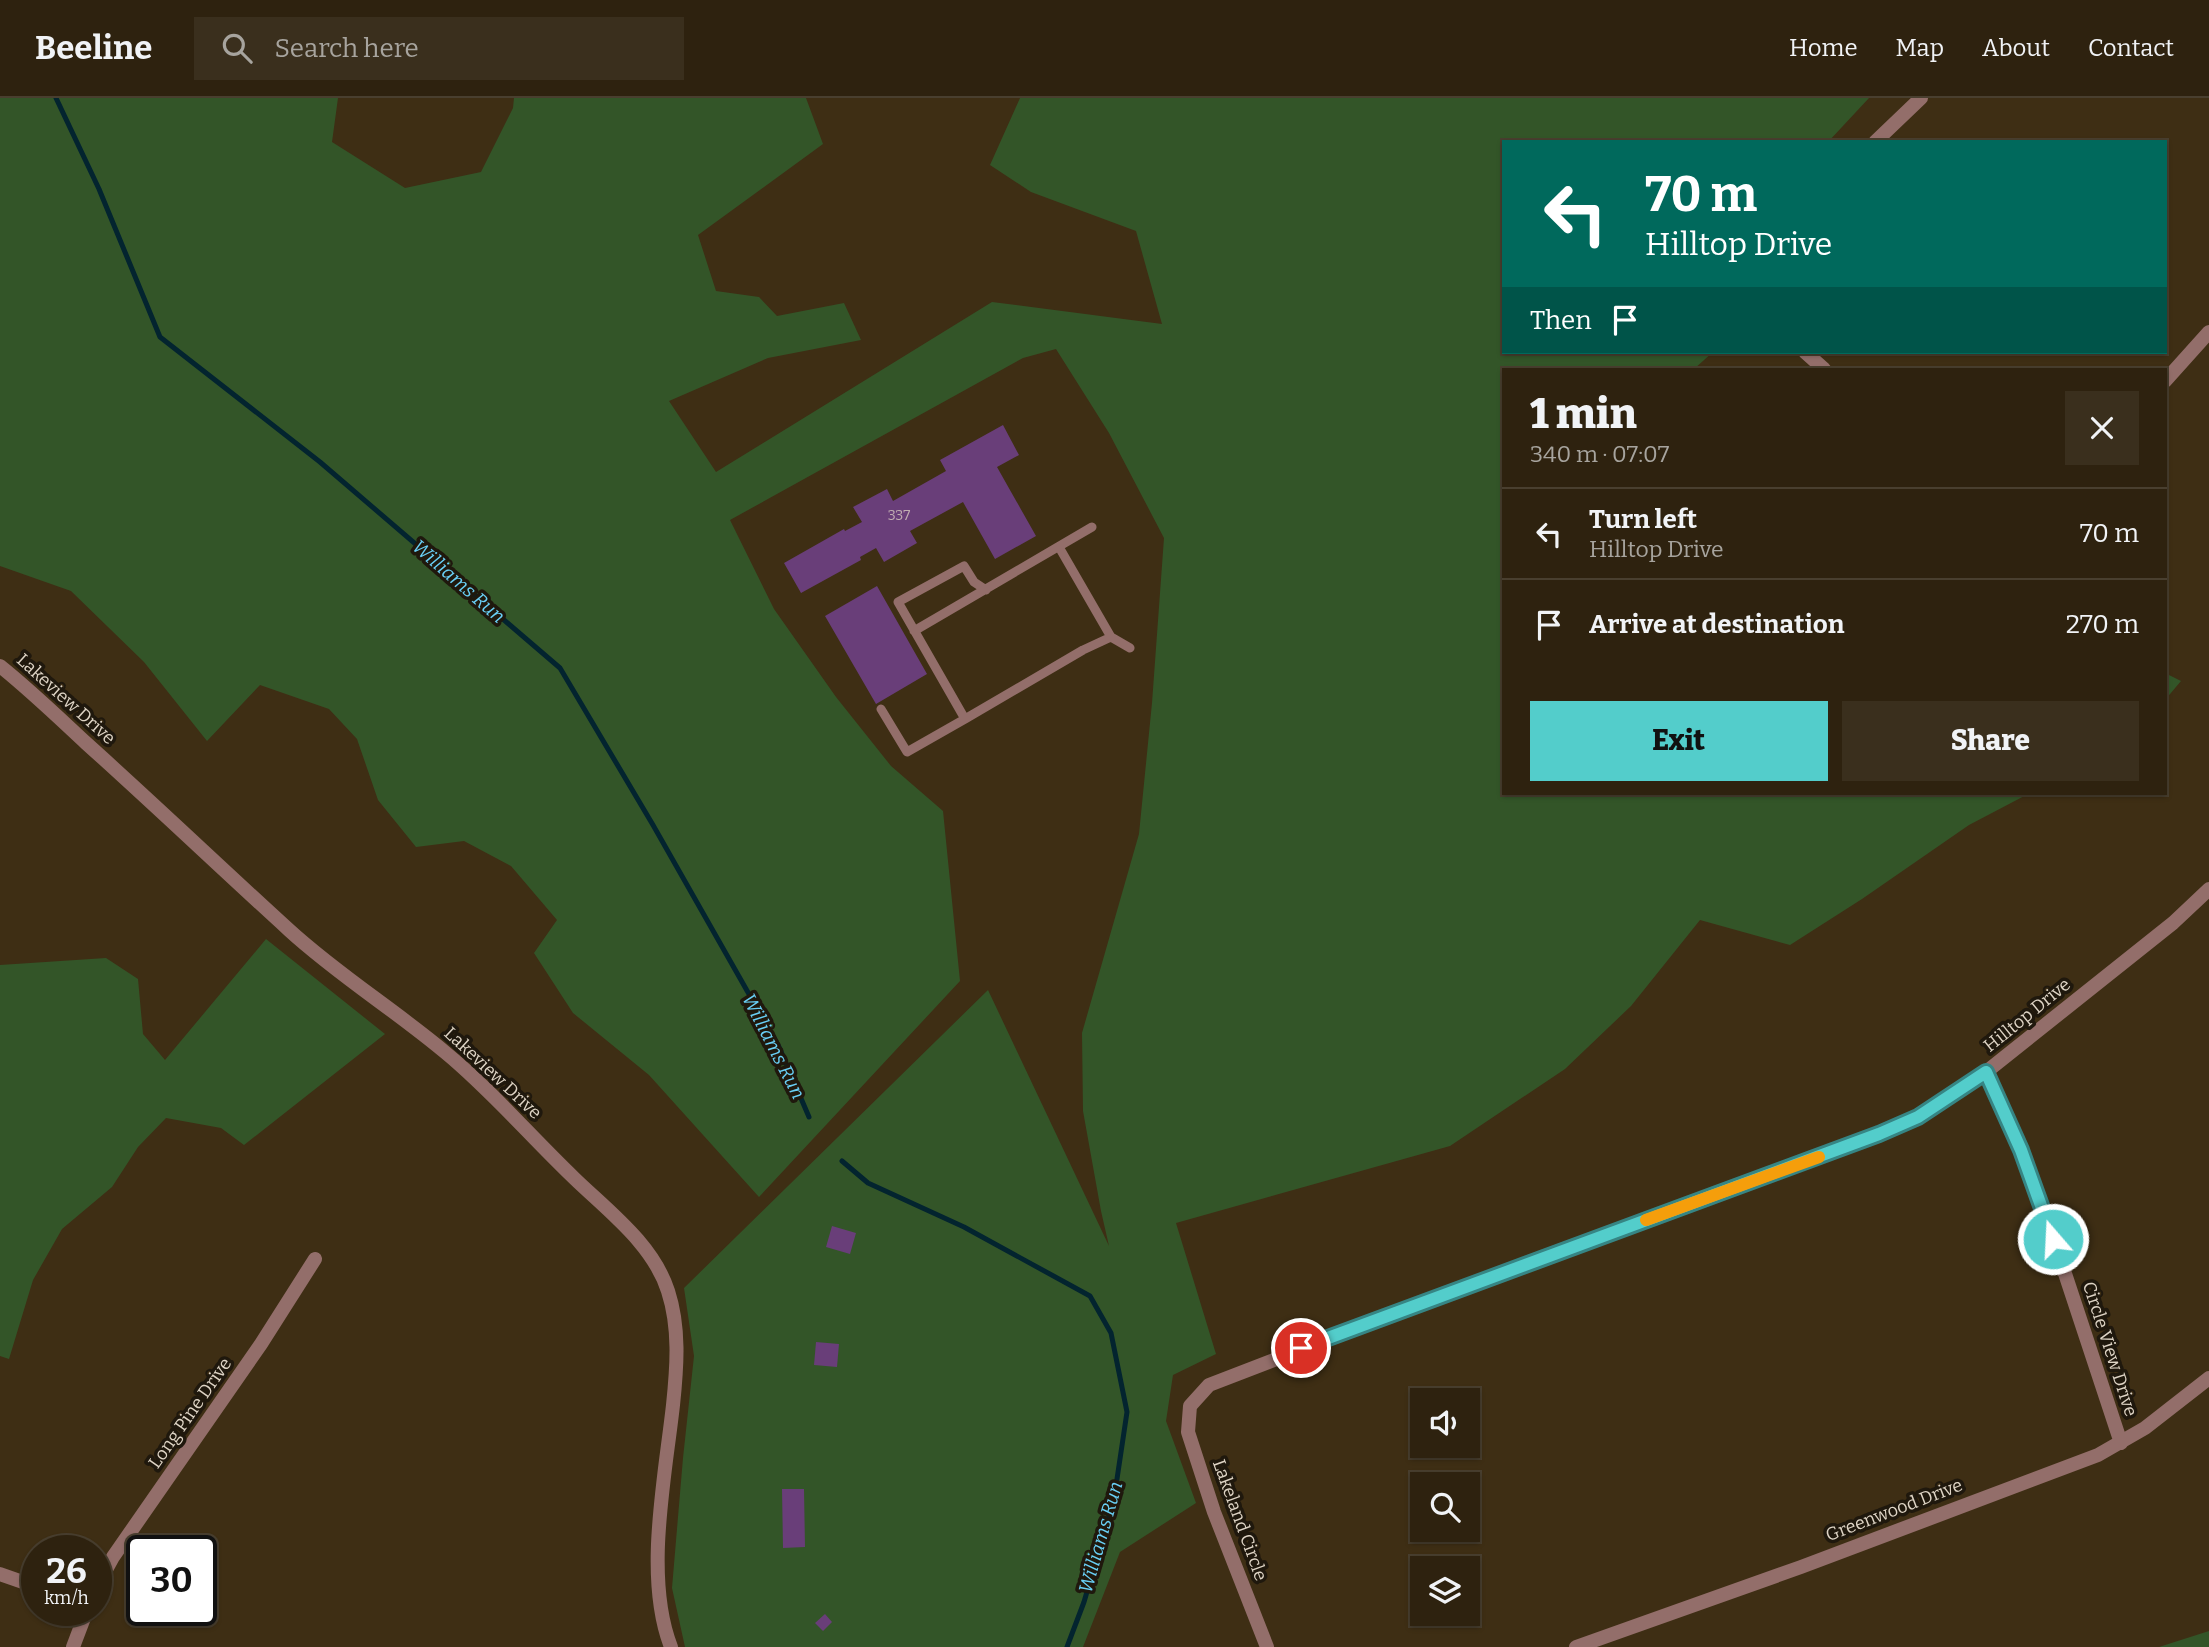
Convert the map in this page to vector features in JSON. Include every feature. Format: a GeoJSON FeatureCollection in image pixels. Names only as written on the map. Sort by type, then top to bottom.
{"type":"FeatureCollection","features":[{"type":"Feature","properties":{"kind":"street"},"geometry":{"type":"LineString","coordinates":[[1877,140],[1921,98]]}},
{"type":"Feature","properties":{"kind":"street"},"geometry":{"type":"LineString","coordinates":[[2167,379],[2209,332]]}},
{"type":"Feature","properties":{"kind":"street"},"geometry":{"type":"LineString","coordinates":[[1807,354],[1823,368]]}},
{"type":"Feature","properties":{"kind":"street","name":"Lakeview Drive"},"geometry":{"type":"LineString","coordinates":[[0,666],[179,826],[291,932],[446,1052],[623,1225],[651,1257],[668,1291],[677,1340],[658,1574],[663,1619],[671,1647]]}},
{"type":"Feature","properties":{"kind":"street","name":"Hilltop Drive"},"geometry":{"type":"LineString","coordinates":[[1191,1404],[1209,1385],[1241,1371],[1879,1134],[1918,1117],[1986,1072],[2173,923],[2209,889]]}},
{"type":"Feature","properties":{"kind":"street","name":"Circle View Drive"},"geometry":{"type":"LineString","coordinates":[[1986,1072],[2021,1150],[2045,1213],[2121,1443]]}},
{"type":"Feature","properties":{"kind":"street","name":"Long Pine Drive"},"geometry":{"type":"LineString","coordinates":[[112,1559],[261,1344],[315,1259]]}},
{"type":"Feature","properties":{"kind":"street","name":"Greenwood Drive"},"geometry":{"type":"LineString","coordinates":[[1576,1647],[1801,1567],[2098,1455],[2155,1420],[2209,1378]]}},
{"type":"Feature","properties":{"kind":"street","name":"Lakeland Circle"},"geometry":{"type":"LineString","coordinates":[[1191,1404],[1188,1432],[1214,1512],[1266,1647]]}},
{"type":"Feature","properties":{"kind":"street"},"geometry":{"type":"LineString","coordinates":[[0,1574],[21,1581]]}},
{"type":"Feature","properties":{"kind":"street"},"geometry":{"type":"LineString","coordinates":[[73,1647],[81,1626]]}},
{"type":"Feature","properties":{"kind":"lane"},"geometry":{"type":"LineString","coordinates":[[914,631],[1092,527]]}},
{"type":"Feature","properties":{"kind":"lane"},"geometry":{"type":"LineString","coordinates":[[1059,547],[1111,637],[1130,648]]}},
{"type":"Feature","properties":{"kind":"lane"},"geometry":{"type":"LineString","coordinates":[[965,719],[898,602],[964,566],[974,582],[986,590]]}},
{"type":"Feature","properties":{"kind":"lane"},"geometry":{"type":"LineString","coordinates":[[881,709],[907,752],[1083,650],[1111,637]]}},
{"type":"Feature","properties":{"kind":"green space"},"geometry":{"type":"Polygon","coordinates":[[[0,98],[338,98],[332,142],[405,188],[481,172],[513,108],[514,98],[806,98],[823,144],[698,235],[716,291],[759,297],[777,316],[844,303],[861,340],[768,358],[669,401],[716,472],[992,302],[1162,324],[1136,231],[1031,192],[990,165],[1020,98],[1869,98],[1830,140],[1502,140],[1502,354],[1711,354],[1695,368],[1502,368],[1502,795],[2026,795],[1969,825],[1790,945],[1700,920],[1631,1006],[1565,1069],[1450,1146],[1176,1223],[1216,1354],[1173,1375],[1166,1421],[1196,1503],[1120,1552],[1083,1647],[685,1647],[672,1588],[694,1356],[684,1288],[988,990],[1109,1246],[1083,1111],[1082,1033],[1139,834],[1164,538],[1109,433],[1056,349],[1023,358],[730,520],[774,609],[836,697],[891,766],[943,811],[960,981],[759,1197],[649,1075],[573,1013],[534,953],[557,920],[511,866],[464,841],[416,847],[378,800],[357,739],[329,709],[260,685],[207,741],[144,662],[71,591],[0,566],[0,98]]]}},
{"type":"Feature","properties":{"kind":"green space"},"geometry":{"type":"Polygon","coordinates":[[[2167,674],[2181,681],[2167,698],[2167,674]]]}},
{"type":"Feature","properties":{"kind":"green space"},"geometry":{"type":"Polygon","coordinates":[[[266,939],[385,1034],[244,1145],[221,1128],[166,1118],[138,1147],[112,1187],[62,1229],[33,1280],[9,1359],[0,1356],[0,965],[106,958],[138,979],[143,1034],[165,1060],[266,939]]]}},
{"type":"Feature","properties":{"kind":"green space"},"geometry":{"type":"Polygon","coordinates":[[[2209,1631],[2209,1647],[2159,1647],[2209,1631]]]}},
{"type":"Feature","properties":{"kind":"building"},"geometry":{"type":"Polygon","coordinates":[[[1003,425],[1019,455],[997,467],[1036,536],[995,559],[963,502],[910,531],[917,543],[884,562],[876,548],[860,557],[861,560],[801,593],[784,563],[844,529],[845,531],[862,522],[853,507],[887,489],[893,501],[946,471],[940,460],[1003,425]]]}},
{"type":"Feature","properties":{"kind":"building"},"geometry":{"type":"Polygon","coordinates":[[[877,586],[927,674],[876,704],[825,616],[877,586]]]}},
{"type":"Feature","properties":{"kind":"building"},"geometry":{"type":"Polygon","coordinates":[[[832,1226],[856,1233],[850,1254],[826,1247],[832,1226]]]}},
{"type":"Feature","properties":{"kind":"building"},"geometry":{"type":"Polygon","coordinates":[[[816,1342],[839,1344],[837,1367],[814,1365],[816,1342]]]}},
{"type":"Feature","properties":{"kind":"building"},"geometry":{"type":"Polygon","coordinates":[[[782,1489],[804,1489],[805,1547],[783,1548],[782,1489]]]}},
{"type":"Feature","properties":{"kind":"building"},"geometry":{"type":"Polygon","coordinates":[[[825,1614],[832,1622],[823,1631],[815,1623],[825,1614]]]}},
{"type":"Feature","properties":{"kind":"waterway","name":"Williams Run"},"geometry":{"type":"LineString","coordinates":[[56,98],[99,189],[160,337],[320,462],[560,668],[779,1047],[809,1117]]}},
{"type":"Feature","properties":{"kind":"waterway","name":"Williams Run"},"geometry":{"type":"LineString","coordinates":[[842,1161],[868,1183],[964,1227],[1090,1296],[1111,1333],[1127,1412],[1114,1499],[1084,1602],[1067,1647]]}},
{"type":"Feature","properties":{"kind":"slow traffic"},"geometry":{"type":"LineString","coordinates":[[1646,1220],[1819,1157]]}},
{"type":"Feature","properties":{"kind":"route"},"geometry":{"type":"LineString","coordinates":[[1301,1348],[1879,1134],[1918,1117],[1986,1072],[2021,1150],[2053,1239]]}}]}
